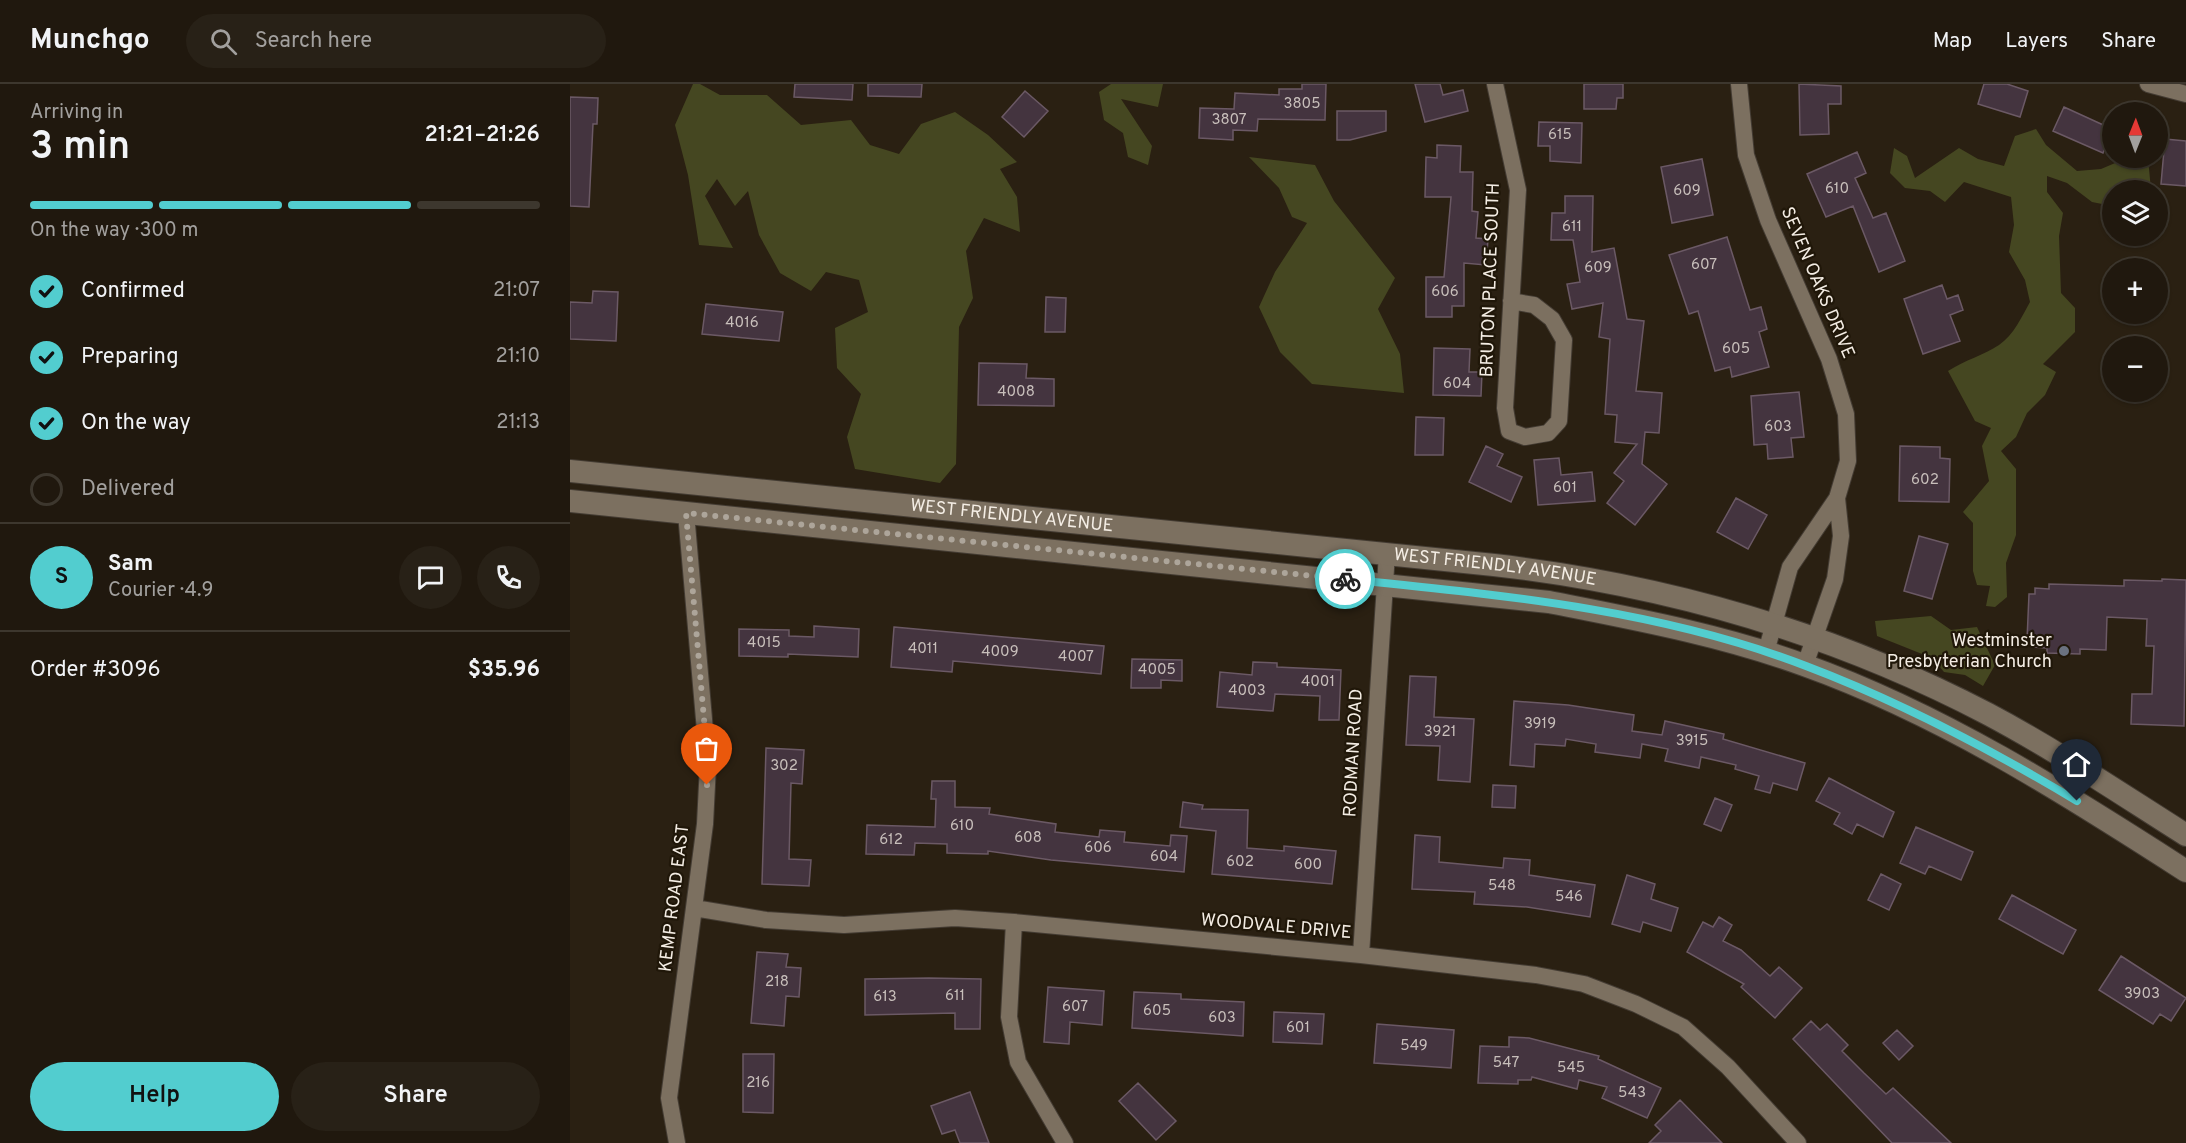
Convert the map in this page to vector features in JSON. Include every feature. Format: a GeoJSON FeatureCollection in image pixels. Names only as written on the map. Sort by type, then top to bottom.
{"type":"FeatureCollection","features":[{"type":"Feature","properties":{"kind":"main road","name":"WEST FRIENDLY AVENUE"},"geometry":{"type":"LineString","coordinates":[[570,471],[1387,553],[1554,572],[1702,602],[1815,636],[1875,661],[1988,714],[2074,764],[2186,835]]}},
{"type":"Feature","properties":{"kind":"main road","name":"WEST FRIENDLY AVENUE"},"geometry":{"type":"LineString","coordinates":[[570,501],[1384,583],[1549,602],[1686,629],[1805,665],[1863,689],[1974,741],[2096,813],[2186,871]]}},
{"type":"Feature","properties":{"kind":"street","name":"BRUTON PLACE SOUTH"},"geometry":{"type":"LineString","coordinates":[[1495,84],[1518,190],[1505,408],[1509,430],[1525,437],[1548,433],[1559,421],[1564,340],[1552,319],[1534,305],[1512,301]]}},
{"type":"Feature","properties":{"kind":"street","name":"SEVEN OAKS DRIVE"},"geometry":{"type":"LineString","coordinates":[[1739,84],[1746,154],[1768,220],[1829,359],[1846,414],[1848,461],[1837,498],[1790,567],[1766,652]]}},
{"type":"Feature","properties":{"kind":"street"},"geometry":{"type":"LineString","coordinates":[[2148,84],[2186,94]]}},
{"type":"Feature","properties":{"kind":"street","name":"SEVEN OAKS DRIVE"},"geometry":{"type":"LineString","coordinates":[[1805,665],[1835,579],[1841,537],[1837,498]]}},
{"type":"Feature","properties":{"kind":"street","name":"KEMP ROAD EAST"},"geometry":{"type":"LineString","coordinates":[[677,1143],[669,1098],[705,824],[708,765],[686,513]]}},
{"type":"Feature","properties":{"kind":"street","name":"RODMAN ROAD"},"geometry":{"type":"LineString","coordinates":[[1361,955],[1387,553]]}},
{"type":"Feature","properties":{"kind":"street","name":"WOODVALE DRIVE"},"geometry":{"type":"LineString","coordinates":[[694,908],[765,920],[844,925],[955,918],[1014,922],[1361,955],[1536,975],[1584,984],[1636,1004],[1683,1027],[1728,1067],[1798,1143]]}},
{"type":"Feature","properties":{"kind":"street"},"geometry":{"type":"LineString","coordinates":[[1014,922],[1009,1017],[1018,1062],[1065,1143]]}},
{"type":"Feature","properties":{"kind":"green space"},"geometry":{"type":"Polygon","coordinates":[[[693,84],[700,84],[720,95],[767,95],[801,125],[851,120],[870,145],[899,154],[921,124],[955,112],[988,135],[1017,162],[1000,169],[1017,197],[1020,232],[984,218],[966,251],[973,298],[959,327],[956,464],[940,483],[855,469],[847,437],[861,394],[837,368],[835,328],[868,312],[859,280],[826,272],[811,291],[780,273],[759,235],[748,191],[735,206],[717,179],[705,196],[733,248],[699,245],[688,175],[675,125],[693,84]]]}},
{"type":"Feature","properties":{"kind":"green space"},"geometry":{"type":"Polygon","coordinates":[[[1111,84],[1163,84],[1158,107],[1121,99],[1152,146],[1148,165],[1128,157],[1123,133],[1104,120],[1099,92],[1111,84]]]}},
{"type":"Feature","properties":{"kind":"green space"},"geometry":{"type":"Polygon","coordinates":[[[2036,129],[2046,145],[2077,171],[2103,168],[2149,168],[2150,180],[2102,180],[2102,204],[2092,202],[2067,183],[2047,176],[2047,192],[2063,213],[2059,236],[2061,293],[2075,308],[2075,332],[2043,364],[2056,372],[2045,395],[2027,413],[2016,437],[2001,451],[2016,469],[2016,535],[2006,563],[2007,597],[1995,607],[1986,606],[1990,586],[1977,585],[1973,571],[1973,523],[1963,512],[1989,481],[1982,446],[1991,428],[1975,421],[1948,371],[1993,349],[2004,341],[2017,325],[2030,302],[2025,280],[2009,252],[2014,225],[2011,197],[1964,182],[1945,202],[1930,191],[1905,188],[1890,173],[1894,148],[1907,156],[1915,178],[1959,148],[1978,159],[2004,166],[2015,136],[2036,129]]]}},
{"type":"Feature","properties":{"kind":"green space"},"geometry":{"type":"Polygon","coordinates":[[[1249,157],[1315,165],[1334,201],[1395,278],[1378,309],[1400,354],[1404,393],[1312,384],[1280,352],[1259,307],[1275,272],[1307,223],[1292,217],[1279,188],[1249,157]]]}},
{"type":"Feature","properties":{"kind":"green space"},"geometry":{"type":"Polygon","coordinates":[[[1931,616],[1951,630],[1977,627],[1995,665],[1983,686],[1965,675],[1944,672],[1932,658],[1877,636],[1875,621],[1931,616]]]}},
{"type":"Feature","properties":{"kind":"building"},"geometry":{"type":"Polygon","coordinates":[[[795,84],[853,84],[852,100],[794,97],[795,84]]]}},
{"type":"Feature","properties":{"kind":"building"},"geometry":{"type":"Polygon","coordinates":[[[868,84],[922,84],[921,97],[868,96],[868,84]]]}},
{"type":"Feature","properties":{"kind":"building"},"geometry":{"type":"Polygon","coordinates":[[[1302,84],[1326,84],[1325,120],[1258,119],[1257,131],[1233,130],[1233,140],[1199,138],[1200,108],[1234,109],[1235,93],[1279,95],[1279,89],[1302,89],[1302,84]]]}},
{"type":"Feature","properties":{"kind":"building"},"geometry":{"type":"Polygon","coordinates":[[[1415,84],[1440,84],[1443,95],[1463,90],[1468,111],[1425,122],[1415,84]]]}},
{"type":"Feature","properties":{"kind":"building"},"geometry":{"type":"Polygon","coordinates":[[[1584,84],[1623,84],[1623,98],[1617,98],[1616,109],[1584,109],[1584,84]]]}},
{"type":"Feature","properties":{"kind":"building"},"geometry":{"type":"Polygon","coordinates":[[[1799,84],[1841,86],[1841,104],[1828,104],[1829,134],[1800,135],[1799,84]]]}},
{"type":"Feature","properties":{"kind":"building"},"geometry":{"type":"Polygon","coordinates":[[[1984,84],[2007,84],[2028,91],[2020,117],[1978,104],[1984,84]]]}},
{"type":"Feature","properties":{"kind":"building"},"geometry":{"type":"Polygon","coordinates":[[[1025,91],[1048,111],[1024,137],[1002,117],[1025,91]]]}},
{"type":"Feature","properties":{"kind":"building"},"geometry":{"type":"Polygon","coordinates":[[[570,97],[598,98],[597,124],[593,124],[589,207],[570,206],[570,97]]]}},
{"type":"Feature","properties":{"kind":"building"},"geometry":{"type":"Polygon","coordinates":[[[2064,107],[2102,124],[2102,153],[2053,131],[2064,107]]]}},
{"type":"Feature","properties":{"kind":"building"},"geometry":{"type":"Polygon","coordinates":[[[1337,111],[1386,111],[1386,131],[1350,140],[1337,140],[1337,111]]]}},
{"type":"Feature","properties":{"kind":"building"},"geometry":{"type":"Polygon","coordinates":[[[1539,122],[1582,123],[1581,163],[1550,161],[1550,146],[1538,146],[1539,122]]]}},
{"type":"Feature","properties":{"kind":"building"},"geometry":{"type":"Polygon","coordinates":[[[2168,139],[2186,141],[2186,186],[2168,185],[2168,180],[2161,180],[2162,168],[2168,168],[2168,139]]]}},
{"type":"Feature","properties":{"kind":"building"},"geometry":{"type":"Polygon","coordinates":[[[1437,145],[1461,146],[1460,172],[1473,172],[1472,211],[1478,212],[1476,238],[1488,239],[1486,265],[1464,263],[1464,306],[1452,306],[1452,317],[1426,317],[1426,277],[1444,277],[1451,197],[1425,197],[1426,157],[1437,158],[1437,145]]]}},
{"type":"Feature","properties":{"kind":"building"},"geometry":{"type":"Polygon","coordinates":[[[1857,152],[1866,173],[1855,178],[1873,218],[1886,213],[1905,261],[1879,272],[1853,206],[1826,217],[1807,174],[1857,152]]]}},
{"type":"Feature","properties":{"kind":"building"},"geometry":{"type":"Polygon","coordinates":[[[1702,159],[1713,215],[1672,223],[1661,167],[1702,159]]]}},
{"type":"Feature","properties":{"kind":"building"},"geometry":{"type":"Polygon","coordinates":[[[1565,196],[1593,196],[1592,252],[1614,248],[1627,319],[1644,321],[1636,391],[1662,393],[1659,433],[1645,432],[1642,464],[1667,484],[1635,525],[1607,503],[1624,481],[1614,473],[1637,444],[1615,442],[1617,415],[1605,414],[1610,339],[1599,337],[1603,303],[1572,309],[1567,284],[1580,282],[1573,240],[1551,240],[1552,213],[1565,213],[1565,196]]]}},
{"type":"Feature","properties":{"kind":"building"},"geometry":{"type":"Polygon","coordinates":[[[1727,237],[1750,310],[1761,307],[1767,329],[1759,332],[1769,367],[1732,377],[1730,367],[1715,371],[1698,311],[1689,314],[1669,255],[1727,237]]]}},
{"type":"Feature","properties":{"kind":"building"},"geometry":{"type":"Polygon","coordinates":[[[1942,285],[1947,299],[1958,295],[1963,310],[1950,315],[1960,341],[1923,354],[1904,299],[1942,285]]]}},
{"type":"Feature","properties":{"kind":"building"},"geometry":{"type":"Polygon","coordinates":[[[593,291],[618,292],[616,341],[570,339],[570,302],[592,303],[593,291]]]}},
{"type":"Feature","properties":{"kind":"building"},"geometry":{"type":"Polygon","coordinates":[[[1046,297],[1066,298],[1065,332],[1045,332],[1046,297]]]}},
{"type":"Feature","properties":{"kind":"building"},"geometry":{"type":"Polygon","coordinates":[[[706,304],[783,312],[779,341],[702,334],[706,304]]]}},
{"type":"Feature","properties":{"kind":"building"},"geometry":{"type":"Polygon","coordinates":[[[1434,348],[1470,349],[1469,372],[1482,372],[1481,396],[1433,395],[1434,348]]]}},
{"type":"Feature","properties":{"kind":"building"},"geometry":{"type":"Polygon","coordinates":[[[979,363],[1027,364],[1026,378],[1054,379],[1054,406],[978,405],[979,363]]]}},
{"type":"Feature","properties":{"kind":"building"},"geometry":{"type":"Polygon","coordinates":[[[1799,392],[1804,437],[1791,438],[1793,457],[1768,459],[1767,444],[1754,445],[1751,396],[1799,392]]]}},
{"type":"Feature","properties":{"kind":"building"},"geometry":{"type":"Polygon","coordinates":[[[1416,417],[1444,418],[1443,455],[1415,455],[1416,417]]]}},
{"type":"Feature","properties":{"kind":"building"},"geometry":{"type":"Polygon","coordinates":[[[1486,446],[1503,454],[1497,466],[1522,477],[1511,502],[1469,482],[1486,446]]]}},
{"type":"Feature","properties":{"kind":"building"},"geometry":{"type":"Polygon","coordinates":[[[1900,446],[1940,447],[1940,458],[1950,459],[1949,502],[1899,501],[1900,446]]]}},
{"type":"Feature","properties":{"kind":"building"},"geometry":{"type":"Polygon","coordinates":[[[1559,458],[1561,475],[1592,472],[1595,501],[1538,505],[1534,460],[1559,458]]]}},
{"type":"Feature","properties":{"kind":"building"},"geometry":{"type":"Polygon","coordinates":[[[1736,498],[1767,515],[1748,549],[1717,532],[1736,498]]]}},
{"type":"Feature","properties":{"kind":"building"},"geometry":{"type":"Polygon","coordinates":[[[1919,536],[1948,544],[1932,599],[1904,591],[1919,536]]]}},
{"type":"Feature","properties":{"kind":"building","name":"Westminster Presbyterian Church"},"geometry":{"type":"Polygon","coordinates":[[[2162,579],[2186,580],[2184,726],[2131,724],[2132,694],[2152,694],[2154,646],[2146,646],[2147,619],[2107,617],[2106,650],[2080,649],[2080,654],[2047,653],[2047,648],[2033,647],[2033,641],[2027,640],[2029,594],[2035,594],[2035,588],[2049,589],[2049,584],[2124,586],[2124,580],[2162,581],[2162,579]]]}},
{"type":"Feature","properties":{"kind":"building"},"geometry":{"type":"Polygon","coordinates":[[[814,626],[859,629],[858,657],[788,654],[788,657],[739,656],[739,629],[789,630],[789,636],[814,637],[814,626]]]}},
{"type":"Feature","properties":{"kind":"building"},"geometry":{"type":"Polygon","coordinates":[[[894,627],[1104,646],[1101,674],[953,661],[952,672],[891,667],[894,627]]]}},
{"type":"Feature","properties":{"kind":"building"},"geometry":{"type":"Polygon","coordinates":[[[1132,659],[1182,660],[1182,681],[1161,680],[1161,688],[1131,688],[1132,659]]]}},
{"type":"Feature","properties":{"kind":"building"},"geometry":{"type":"Polygon","coordinates":[[[1253,662],[1277,663],[1277,667],[1341,670],[1339,720],[1319,720],[1320,696],[1275,694],[1273,711],[1217,707],[1220,672],[1252,675],[1253,662]]]}},
{"type":"Feature","properties":{"kind":"building"},"geometry":{"type":"Polygon","coordinates":[[[1410,676],[1436,677],[1434,717],[1474,719],[1470,782],[1438,780],[1440,746],[1406,745],[1410,676]]]}},
{"type":"Feature","properties":{"kind":"building"},"geometry":{"type":"Polygon","coordinates":[[[1514,701],[1568,705],[1634,715],[1632,731],[1662,735],[1665,721],[1724,734],[1723,739],[1805,763],[1797,790],[1773,783],[1770,793],[1755,789],[1759,776],[1735,769],[1736,765],[1701,757],[1699,768],[1665,761],[1668,749],[1642,744],[1640,758],[1595,752],[1596,744],[1566,739],[1565,746],[1535,744],[1534,767],[1510,765],[1514,701]]]}},
{"type":"Feature","properties":{"kind":"building"},"geometry":{"type":"Polygon","coordinates":[[[766,748],[804,750],[802,784],[791,783],[789,859],[811,860],[809,886],[762,884],[766,748]]]}},
{"type":"Feature","properties":{"kind":"building"},"geometry":{"type":"Polygon","coordinates":[[[1829,778],[1894,812],[1883,837],[1857,824],[1852,834],[1834,824],[1840,813],[1816,801],[1829,778]]]}},
{"type":"Feature","properties":{"kind":"building"},"geometry":{"type":"Polygon","coordinates":[[[932,781],[955,781],[955,807],[990,808],[989,814],[1056,824],[1055,832],[1099,837],[1100,830],[1125,832],[1124,842],[1170,846],[1171,835],[1187,836],[1184,872],[1051,860],[988,851],[988,854],[947,853],[947,844],[915,843],[914,855],[866,854],[867,825],[935,827],[936,799],[931,799],[932,781]]]}},
{"type":"Feature","properties":{"kind":"building"},"geometry":{"type":"Polygon","coordinates":[[[1493,785],[1516,786],[1515,808],[1492,807],[1493,785]]]}},
{"type":"Feature","properties":{"kind":"building"},"geometry":{"type":"Polygon","coordinates":[[[1715,798],[1732,805],[1721,831],[1704,824],[1715,798]]]}},
{"type":"Feature","properties":{"kind":"building"},"geometry":{"type":"Polygon","coordinates":[[[1183,802],[1203,805],[1202,809],[1248,810],[1247,848],[1284,851],[1284,846],[1336,851],[1332,884],[1212,874],[1216,831],[1180,827],[1183,802]]]}},
{"type":"Feature","properties":{"kind":"building"},"geometry":{"type":"Polygon","coordinates":[[[1916,827],[1973,852],[1961,880],[1929,866],[1925,874],[1900,863],[1916,827]]]}},
{"type":"Feature","properties":{"kind":"building"},"geometry":{"type":"Polygon","coordinates":[[[1415,835],[1440,837],[1439,862],[1503,868],[1504,858],[1530,860],[1529,875],[1595,885],[1590,917],[1527,907],[1474,904],[1475,892],[1412,889],[1415,835]]]}},
{"type":"Feature","properties":{"kind":"building"},"geometry":{"type":"Polygon","coordinates":[[[1881,874],[1901,884],[1889,910],[1868,900],[1881,874]]]}},
{"type":"Feature","properties":{"kind":"building"},"geometry":{"type":"Polygon","coordinates":[[[1627,875],[1655,884],[1651,899],[1678,908],[1671,931],[1643,922],[1640,932],[1612,924],[1627,875]]]}},
{"type":"Feature","properties":{"kind":"building"},"geometry":{"type":"Polygon","coordinates":[[[2012,895],[2076,930],[2063,954],[1999,919],[2012,895]]]}},
{"type":"Feature","properties":{"kind":"building"},"geometry":{"type":"Polygon","coordinates":[[[1719,917],[1732,925],[1723,941],[1741,950],[1770,976],[1779,967],[1802,988],[1775,1018],[1741,987],[1744,984],[1687,952],[1703,922],[1713,927],[1719,917]]]}},
{"type":"Feature","properties":{"kind":"building"},"geometry":{"type":"Polygon","coordinates":[[[757,952],[788,954],[786,967],[801,968],[799,997],[786,996],[784,1026],[751,1023],[757,952]]]}},
{"type":"Feature","properties":{"kind":"building"},"geometry":{"type":"Polygon","coordinates":[[[2121,956],[2186,998],[2171,1021],[2160,1014],[2153,1024],[2099,990],[2121,956]]]}},
{"type":"Feature","properties":{"kind":"building"},"geometry":{"type":"Polygon","coordinates":[[[865,979],[981,979],[980,1029],[955,1029],[955,1013],[865,1015],[865,979]]]}},
{"type":"Feature","properties":{"kind":"building"},"geometry":{"type":"Polygon","coordinates":[[[1048,987],[1104,991],[1102,1025],[1070,1022],[1069,1044],[1044,1042],[1048,987]]]}},
{"type":"Feature","properties":{"kind":"building"},"geometry":{"type":"Polygon","coordinates":[[[1134,992],[1181,994],[1181,999],[1244,1002],[1243,1036],[1132,1028],[1134,992]]]}},
{"type":"Feature","properties":{"kind":"building"},"geometry":{"type":"Polygon","coordinates":[[[1274,1012],[1324,1014],[1322,1044],[1273,1042],[1274,1012]]]}},
{"type":"Feature","properties":{"kind":"building"},"geometry":{"type":"Polygon","coordinates":[[[1811,1021],[1820,1030],[1827,1024],[1848,1045],[1842,1051],[1864,1073],[1886,1094],[1893,1088],[1951,1143],[1892,1143],[1793,1039],[1811,1021]]]}},
{"type":"Feature","properties":{"kind":"building"},"geometry":{"type":"Polygon","coordinates":[[[1377,1024],[1454,1030],[1451,1068],[1374,1063],[1377,1024]]]}},
{"type":"Feature","properties":{"kind":"building"},"geometry":{"type":"Polygon","coordinates":[[[1897,1030],[1913,1046],[1899,1060],[1883,1043],[1897,1030]]]}},
{"type":"Feature","properties":{"kind":"building"},"geometry":{"type":"Polygon","coordinates":[[[1509,1037],[1529,1038],[1599,1056],[1598,1059],[1661,1088],[1647,1118],[1602,1098],[1607,1087],[1579,1080],[1577,1089],[1532,1077],[1531,1080],[1518,1080],[1518,1084],[1478,1083],[1480,1046],[1509,1047],[1509,1037]]]}},
{"type":"Feature","properties":{"kind":"building"},"geometry":{"type":"Polygon","coordinates":[[[743,1054],[774,1054],[773,1113],[743,1112],[743,1054]]]}},
{"type":"Feature","properties":{"kind":"building"},"geometry":{"type":"Polygon","coordinates":[[[1138,1083],[1176,1121],[1156,1140],[1119,1101],[1138,1083]]]}},
{"type":"Feature","properties":{"kind":"building"},"geometry":{"type":"Polygon","coordinates":[[[970,1092],[989,1143],[960,1143],[955,1130],[942,1134],[931,1106],[970,1092]]]}},
{"type":"Feature","properties":{"kind":"building"},"geometry":{"type":"Polygon","coordinates":[[[1680,1100],[1722,1143],[1649,1143],[1661,1131],[1655,1125],[1680,1100]]]}},
{"type":"Feature","properties":{"kind":"way so far"},"geometry":{"type":"LineString","coordinates":[[707,785],[708,765],[686,513],[1345,579]]}},
{"type":"Feature","properties":{"kind":"place","name":"Westminster Presbyterian Church"},"geometry":{"type":"Point","coordinates":[2064,651]}},
{"type":"Feature","properties":{"kind":"route"},"geometry":{"type":"LineString","coordinates":[[1345,579],[1549,602],[1686,629],[1766,652],[1863,689],[1974,741],[2077,801]]}}]}
